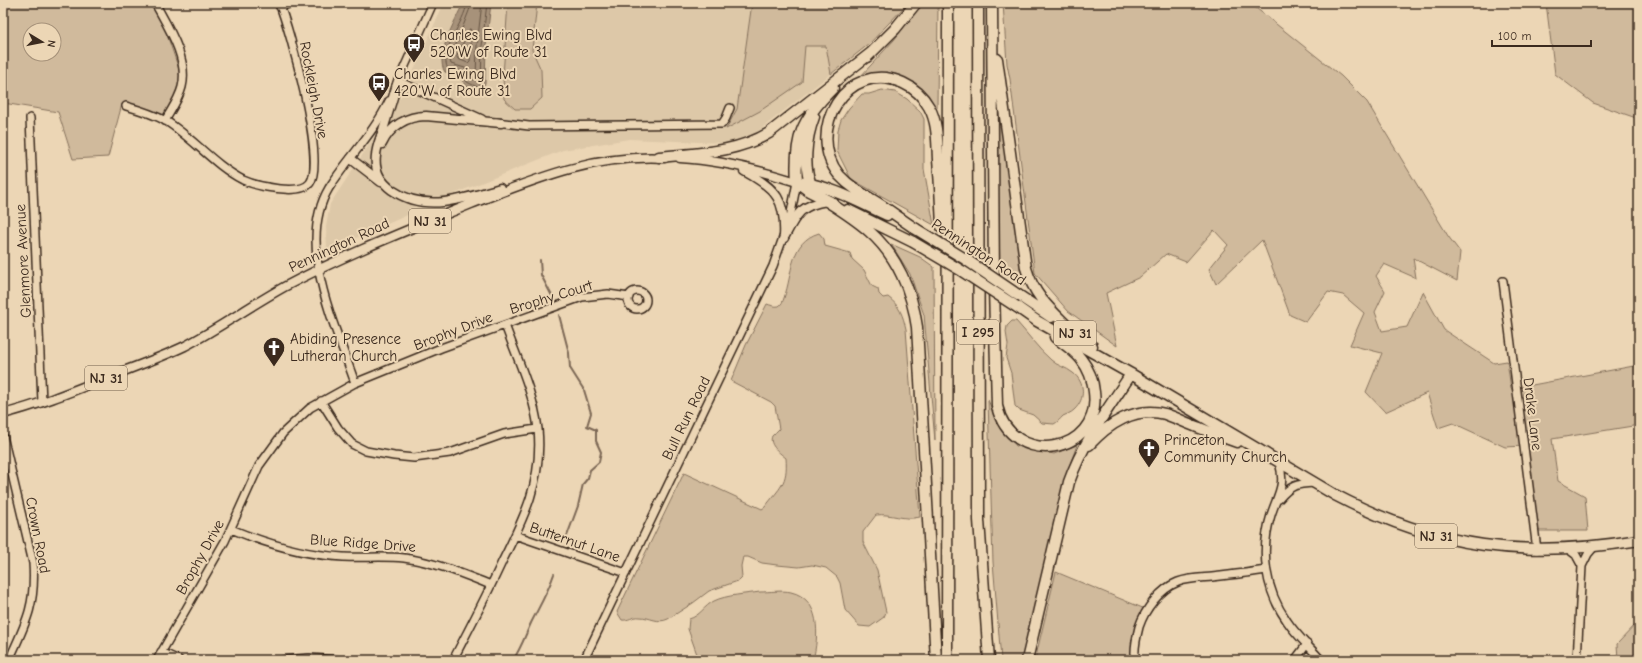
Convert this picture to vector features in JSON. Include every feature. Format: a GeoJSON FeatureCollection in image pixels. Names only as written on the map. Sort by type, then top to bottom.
{"type":"FeatureCollection","features":[{"type":"Feature","properties":{"kind":"highway"},"geometry":{"type":"LineString","coordinates":[[797,182],[795,162],[799,136],[810,116],[822,101],[899,24],[916,3]]}},
{"type":"Feature","properties":{"kind":"highway","name":"I 295"},"geometry":{"type":"LineString","coordinates":[[947,660],[948,3]]}},
{"type":"Feature","properties":{"kind":"highway","name":"I 295"},"geometry":{"type":"LineString","coordinates":[[978,3],[979,520],[989,660]]}},
{"type":"Feature","properties":{"kind":"highway"},"geometry":{"type":"LineString","coordinates":[[992,3],[994,287],[997,406],[1004,425],[1015,437],[1031,445],[1042,448],[1054,447],[1074,439],[1086,428],[1094,411],[1094,392],[1090,374],[1079,358],[1037,321]]}},
{"type":"Feature","properties":{"kind":"highway"},"geometry":{"type":"LineString","coordinates":[[992,3],[1000,82],[1026,268],[1029,279],[1040,299],[1070,329]]}},
{"type":"Feature","properties":{"kind":"highway"},"geometry":{"type":"LineString","coordinates":[[659,157],[724,150],[741,147],[756,140],[769,133],[871,53]]}},
{"type":"Feature","properties":{"kind":"highway"},"geometry":{"type":"LineString","coordinates":[[916,229],[849,185],[840,175],[830,159],[826,136],[828,123],[833,109],[847,91],[867,81],[887,79],[909,86],[924,98],[934,118],[938,148],[948,340]]}},
{"type":"Feature","properties":{"kind":"highway"},"geometry":{"type":"LineString","coordinates":[[817,196],[810,184],[807,165],[808,138],[812,122],[822,101]]}},
{"type":"Feature","properties":{"kind":"highway","name":"Pennington Road"},"geometry":{"type":"LineString","coordinates":[[797,182],[810,184],[849,198],[916,229],[965,259],[1070,329],[1131,374]]}},
{"type":"Feature","properties":{"kind":"highway","name":"Pennington Road"},"geometry":{"type":"LineString","coordinates":[[797,182],[817,196],[913,242],[962,271],[1037,321],[1131,374],[1314,483],[1355,506],[1397,524],[1418,531],[1469,543],[1537,550],[1594,547],[1639,540]]}},
{"type":"Feature","properties":{"kind":"highway"},"geometry":{"type":"LineString","coordinates":[[827,201],[864,227],[880,243],[902,276],[913,304],[917,327],[936,660]]}},
{"type":"Feature","properties":{"kind":"highway"},"geometry":{"type":"LineString","coordinates":[[1027,660],[1073,470],[1090,435],[1131,374]]}},
{"type":"Feature","properties":{"kind":"highway"},"geometry":{"type":"LineString","coordinates":[[1073,470],[1088,446],[1106,429],[1127,417],[1144,412],[1164,414],[1260,451]]}},
{"type":"Feature","properties":{"kind":"main road"},"geometry":{"type":"LineString","coordinates":[[388,187],[382,179],[376,165],[376,153],[398,81]]}},
{"type":"Feature","properties":{"kind":"main road"},"geometry":{"type":"LineString","coordinates":[[382,179],[378,164],[381,145],[390,132],[405,120],[426,116],[501,123]]}},
{"type":"Feature","properties":{"kind":"main road","name":"Pennington Road"},"geometry":{"type":"LineString","coordinates":[[3,414],[42,402],[182,347],[282,288],[319,270],[424,223],[543,176],[603,161],[659,157],[714,162],[769,174],[797,182]]}},
{"type":"Feature","properties":{"kind":"main road"},"geometry":{"type":"LineString","coordinates":[[351,159],[402,196],[426,204],[440,203],[543,176]]}},
{"type":"Feature","properties":{"kind":"main road"},"geometry":{"type":"LineString","coordinates":[[735,166],[765,183],[776,195],[784,213],[784,238]]}},
{"type":"Feature","properties":{"kind":"main road"},"geometry":{"type":"LineString","coordinates":[[784,238],[796,215],[802,209],[808,205],[827,201]]}},
{"type":"Feature","properties":{"kind":"street"},"geometry":{"type":"LineString","coordinates":[[126,106],[142,110],[165,121],[179,96],[182,87],[183,68],[175,44],[155,3]]}},
{"type":"Feature","properties":{"kind":"street"},"geometry":{"type":"LineString","coordinates":[[279,5],[291,3]]}},
{"type":"Feature","properties":{"kind":"street"},"geometry":{"type":"LineString","coordinates":[[355,383],[323,290],[319,270],[316,236],[317,219],[320,207],[330,186],[351,159],[382,114],[431,4]]}},
{"type":"Feature","properties":{"kind":"street","name":"Rockleigh Drive"},"geometry":{"type":"LineString","coordinates":[[165,121],[227,170],[250,183],[283,189],[302,188],[310,183],[314,168],[311,130],[298,60],[279,5]]}},
{"type":"Feature","properties":{"kind":"street"},"geometry":{"type":"LineString","coordinates":[[398,81],[473,116],[501,123],[529,126],[722,124],[730,108]]}},
{"type":"Feature","properties":{"kind":"street","name":"Glenmore Avenue"},"geometry":{"type":"LineString","coordinates":[[30,118],[42,402]]}},
{"type":"Feature","properties":{"kind":"street","name":"Bull Run Road"},"geometry":{"type":"LineString","coordinates":[[584,660],[766,280],[784,238],[794,205],[797,182]]}},
{"type":"Feature","properties":{"kind":"street","name":"Drake Lane"},"geometry":{"type":"LineString","coordinates":[[1503,281],[1537,550]]}},
{"type":"Feature","properties":{"kind":"street","name":"Brophy Court"},"geometry":{"type":"LineString","coordinates":[[505,325],[582,297],[608,294],[629,297]]}},
{"type":"Feature","properties":{"kind":"street","name":"Brophy Drive"},"geometry":{"type":"LineString","coordinates":[[157,660],[231,529],[267,453],[298,418],[321,401],[355,383],[441,348],[505,325],[532,402],[538,429],[538,458],[534,490],[524,518],[453,660]]}},
{"type":"Feature","properties":{"kind":"street"},"geometry":{"type":"LineString","coordinates":[[321,401],[349,442],[366,451],[394,456],[414,458],[450,453],[504,434],[538,429]]}},
{"type":"Feature","properties":{"kind":"street","name":"Crown Road"},"geometry":{"type":"LineString","coordinates":[[3,436],[33,563],[34,581],[30,609],[9,660]]}},
{"type":"Feature","properties":{"kind":"street"},"geometry":{"type":"LineString","coordinates":[[1279,462],[1283,475],[1282,485],[1268,527],[1265,542],[1266,570],[1273,597],[1287,622],[1321,660]]}},
{"type":"Feature","properties":{"kind":"street"},"geometry":{"type":"LineString","coordinates":[[1276,502],[1288,489],[1296,484],[1314,483]]}},
{"type":"Feature","properties":{"kind":"street","name":"Blue Ridge Drive"},"geometry":{"type":"LineString","coordinates":[[231,529],[273,545],[298,551],[324,555],[386,557],[423,561],[456,571],[491,586]]}},
{"type":"Feature","properties":{"kind":"street","name":"Butternut Lane"},"geometry":{"type":"LineString","coordinates":[[515,536],[626,573]]}},
{"type":"Feature","properties":{"kind":"street"},"geometry":{"type":"LineString","coordinates":[[1577,660],[1582,566],[1588,554],[1594,547]]}},
{"type":"Feature","properties":{"kind":"street"},"geometry":{"type":"LineString","coordinates":[[1568,549],[1576,555],[1582,566]]}},
{"type":"Feature","properties":{"kind":"street"},"geometry":{"type":"LineString","coordinates":[[1136,660],[1136,643],[1143,616],[1156,598],[1170,587],[1187,580],[1266,570]]}},
{"type":"Feature","properties":{"kind":"street"},"geometry":{"type":"LineString","coordinates":[[1295,660],[1307,644]]}},
{"type":"Feature","properties":{"kind":"street"},"geometry":{"type":"LineString","coordinates":[[161,652],[179,660]]}},
{"type":"Feature","properties":{"kind":"street"},"geometry":{"type":"LineString","coordinates":[[284,660],[309,658],[339,660]]}},
{"type":"Feature","properties":{"kind":"shaded area"},"geometry":{"type":"Polygon","coordinates":[[[3,3],[156,3],[183,81],[166,116],[122,104],[108,157],[73,159],[58,112],[3,103],[3,3]]]}},
{"type":"Feature","properties":{"kind":"shaded area"},"geometry":{"type":"Polygon","coordinates":[[[444,3],[908,3],[869,44],[752,136],[724,143],[629,139],[563,150],[461,191],[327,251],[326,227],[330,204],[404,92],[444,3]]]}},
{"type":"Feature","properties":{"kind":"shaded area"},"geometry":{"type":"Polygon","coordinates":[[[508,3],[537,3],[532,50],[541,70],[542,98],[530,109],[515,109],[504,99],[503,76],[508,3]]]}},
{"type":"Feature","properties":{"kind":"shaded area"},"geometry":{"type":"Polygon","coordinates":[[[752,3],[908,3],[869,44],[831,74],[826,46],[805,46],[802,82],[760,111],[726,129],[737,109],[752,3]]]}},
{"type":"Feature","properties":{"kind":"shaded area"},"geometry":{"type":"Polygon","coordinates":[[[922,3],[938,3],[937,108],[917,86],[896,74],[860,77],[894,40],[922,3]]]}},
{"type":"Feature","properties":{"kind":"shaded area"},"geometry":{"type":"Polygon","coordinates":[[[1003,3],[1246,3],[1256,8],[1341,76],[1367,102],[1448,236],[1460,252],[1457,281],[1413,258],[1416,278],[1384,264],[1376,276],[1385,291],[1375,312],[1382,331],[1407,327],[1423,292],[1444,330],[1494,363],[1507,361],[1511,389],[1639,365],[1639,425],[1552,439],[1558,481],[1585,496],[1588,531],[1533,531],[1525,446],[1505,447],[1453,423],[1438,428],[1427,393],[1385,412],[1366,392],[1382,353],[1350,345],[1364,313],[1343,295],[1328,292],[1306,322],[1290,315],[1262,240],[1216,284],[1209,269],[1228,245],[1214,230],[1186,262],[1166,254],[1140,277],[1106,293],[1117,346],[1068,311],[1035,273],[1007,64],[1003,3]]]}},
{"type":"Feature","properties":{"kind":"shaded area"},"geometry":{"type":"Polygon","coordinates":[[[1546,3],[1639,3],[1639,119],[1593,103],[1555,74],[1546,3]]]}},
{"type":"Feature","properties":{"kind":"shaded area"},"geometry":{"type":"Polygon","coordinates":[[[882,90],[895,92],[907,99],[920,111],[924,119],[924,169],[934,225],[851,179],[837,151],[838,130],[841,120],[849,108],[862,94],[869,94],[882,90]]]}},
{"type":"Feature","properties":{"kind":"shaded area"},"geometry":{"type":"Polygon","coordinates":[[[996,93],[1024,286],[1000,270],[996,93]]]}},
{"type":"Feature","properties":{"kind":"shaded area"},"geometry":{"type":"Polygon","coordinates":[[[819,233],[824,239],[825,246],[850,253],[852,259],[864,270],[872,286],[878,289],[879,294],[883,298],[888,297],[892,300],[898,308],[906,329],[920,517],[908,518],[876,515],[863,532],[863,542],[877,570],[886,612],[884,617],[870,627],[859,626],[845,610],[840,583],[837,577],[826,568],[812,565],[799,567],[777,565],[762,563],[748,557],[743,557],[741,566],[742,577],[738,581],[709,591],[668,619],[657,621],[644,617],[637,617],[622,620],[617,612],[684,473],[762,509],[782,485],[786,474],[786,458],[773,446],[771,439],[779,429],[775,406],[771,402],[731,381],[746,345],[767,304],[779,306],[782,302],[797,251],[809,237],[819,233]]]}},
{"type":"Feature","properties":{"kind":"shaded area"},"geometry":{"type":"Polygon","coordinates":[[[891,244],[920,257],[934,267],[935,441],[924,315],[910,274],[891,244]]]}},
{"type":"Feature","properties":{"kind":"shaded area"},"geometry":{"type":"Polygon","coordinates":[[[1012,321],[1016,321],[1046,356],[1056,364],[1070,371],[1080,381],[1082,386],[1082,396],[1078,406],[1054,424],[1042,423],[1033,415],[1019,410],[1015,406],[1011,373],[1006,358],[1008,345],[1006,332],[1007,326],[1012,321]]]}},
{"type":"Feature","properties":{"kind":"shaded area"},"geometry":{"type":"Polygon","coordinates":[[[988,400],[994,414],[1016,446],[1054,454],[1077,445],[1063,484],[1023,660],[1001,660],[993,562],[988,400]]]}},
{"type":"Feature","properties":{"kind":"shaded area"},"geometry":{"type":"Polygon","coordinates":[[[1056,572],[1145,609],[1134,660],[1035,660],[1056,572]]]}},
{"type":"Feature","properties":{"kind":"shaded area"},"geometry":{"type":"Polygon","coordinates":[[[760,592],[791,592],[801,596],[808,602],[813,610],[817,630],[813,660],[699,660],[688,629],[689,619],[696,616],[711,603],[719,599],[760,592]]]}},
{"type":"Feature","properties":{"kind":"shaded area"},"geometry":{"type":"Polygon","coordinates":[[[1639,621],[1639,660],[1618,660],[1617,644],[1639,621]]]}},
{"type":"Feature","properties":{"kind":"water"},"geometry":{"type":"Polygon","coordinates":[[[463,3],[491,3],[486,46],[485,84],[480,94],[465,85],[459,75],[445,72],[442,65],[442,57],[447,38],[463,3]]]}},
{"type":"Feature","properties":{"kind":"waterway"},"geometry":{"type":"LineString","coordinates":[[540,260],[541,275],[552,296]]}},
{"type":"Feature","properties":{"kind":"waterway"},"geometry":{"type":"LineString","coordinates":[[559,315],[569,353],[570,368],[584,390],[591,413],[587,426],[596,430],[596,441],[601,452],[599,462],[590,470],[588,478],[583,484],[578,506],[567,536]]}},
{"type":"Feature","properties":{"kind":"waterway"},"geometry":{"type":"LineString","coordinates":[[513,660],[554,574]]}},
{"type":"Feature","properties":{"kind":"place","name":"Charles Ewing Blvd 520'W of Route 31"},"geometry":{"type":"Point","coordinates":[414,64]}},
{"type":"Feature","properties":{"kind":"place","name":"Charles Ewing Blvd 420'W of Route 31"},"geometry":{"type":"Point","coordinates":[379,102]}},
{"type":"Feature","properties":{"kind":"place","name":"Abiding Presence Lutheran Church"},"geometry":{"type":"Point","coordinates":[274,368]}},
{"type":"Feature","properties":{"kind":"place","name":"Princeton Community Church"},"geometry":{"type":"Point","coordinates":[1149,468]}}]}
